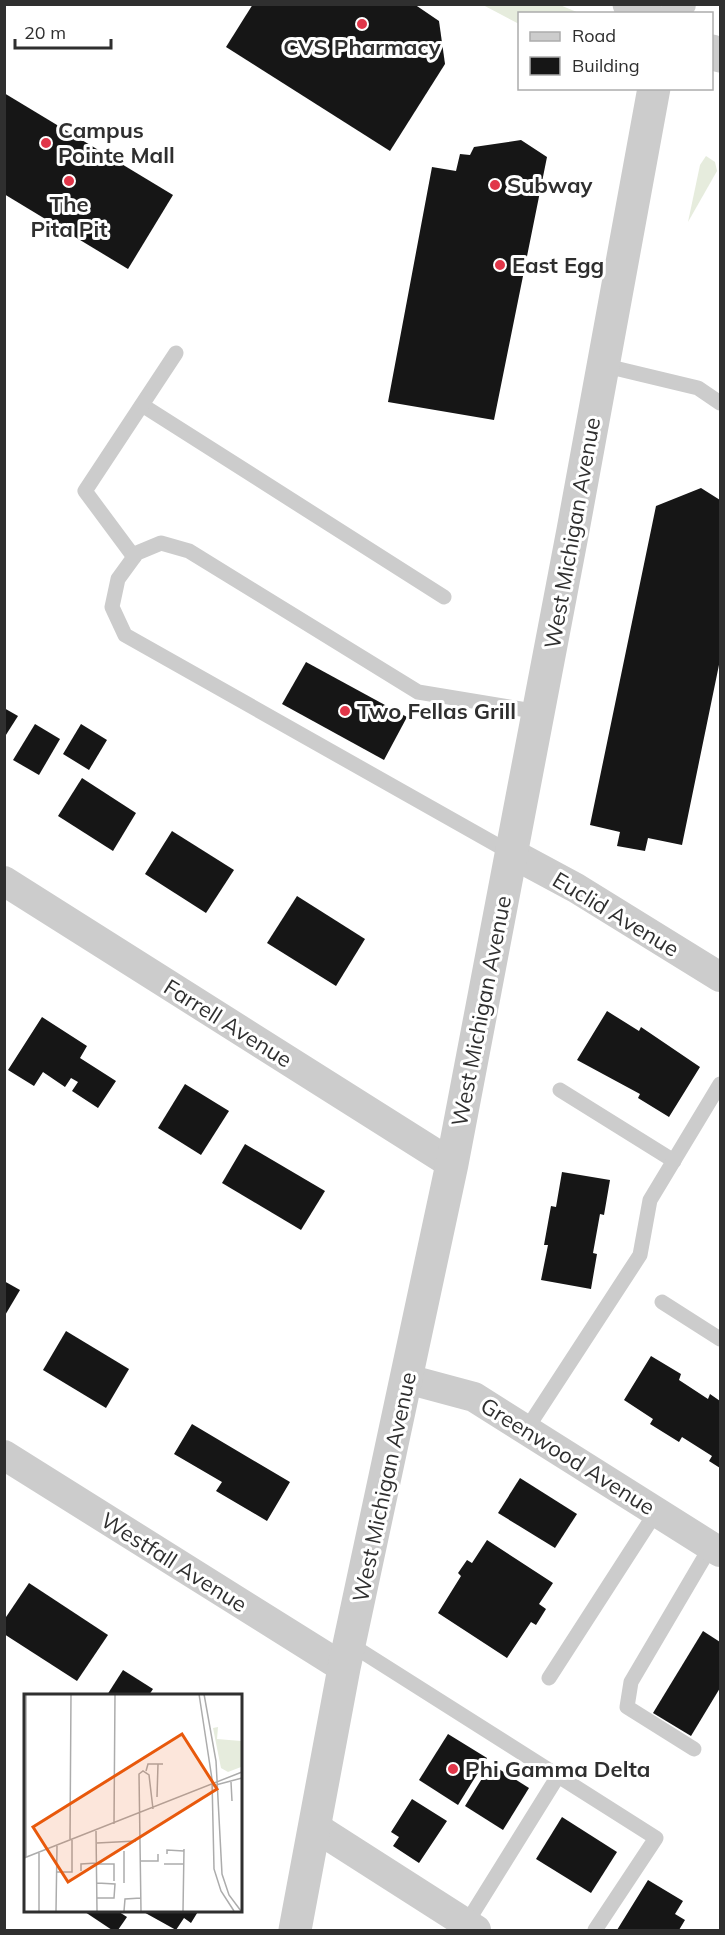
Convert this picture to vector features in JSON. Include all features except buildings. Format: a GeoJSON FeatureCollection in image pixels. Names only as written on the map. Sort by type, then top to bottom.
{"type":"FeatureCollection","features":[{"type":"Feature","properties":{"kind":"street"},"geometry":{"type":"LineString","coordinates":[[629,4],[643,12]]}},
{"type":"Feature","properties":{"kind":"street","name":"West Michigan Avenue"},"geometry":{"type":"LineString","coordinates":[[295,1930],[347,1656],[452,1164],[539,712],[654,90]]}},
{"type":"Feature","properties":{"kind":"street","name":"Euclid Avenue"},"geometry":{"type":"LineString","coordinates":[[511,853],[576,888],[720,977]]}},
{"type":"Feature","properties":{"kind":"street","name":"Farrell Avenue"},"geometry":{"type":"LineString","coordinates":[[4,881],[452,1164]]}},
{"type":"Feature","properties":{"kind":"street","name":"Greenwood Avenue"},"geometry":{"type":"LineString","coordinates":[[407,1379],[474,1397],[716,1549]]}},
{"type":"Feature","properties":{"kind":"street","name":"Westfall Avenue"},"geometry":{"type":"LineString","coordinates":[[4,1455],[347,1656]]}},
{"type":"Feature","properties":{"kind":"street"},"geometry":{"type":"LineString","coordinates":[[315,1827],[471,1928]]}},
{"type":"Feature","properties":{"kind":"lane"},"geometry":{"type":"LineString","coordinates":[[134,557],[85,491],[176,353]]}},
{"type":"Feature","properties":{"kind":"lane"},"geometry":{"type":"LineString","coordinates":[[602,365],[698,388],[720,403]]}},
{"type":"Feature","properties":{"kind":"lane"},"geometry":{"type":"LineString","coordinates":[[142,405],[444,597]]}},
{"type":"Feature","properties":{"kind":"lane"},"geometry":{"type":"LineString","coordinates":[[511,853],[125,635],[112,607],[118,579],[137,553],[161,543],[189,551],[418,692],[539,712]]}},
{"type":"Feature","properties":{"kind":"lane"},"geometry":{"type":"LineString","coordinates":[[526,1430],[640,1255],[650,1200],[720,1084]]}},
{"type":"Feature","properties":{"kind":"lane"},"geometry":{"type":"LineString","coordinates":[[560,1090],[674,1161]]}},
{"type":"Feature","properties":{"kind":"lane"},"geometry":{"type":"LineString","coordinates":[[662,1302],[720,1338]]}},
{"type":"Feature","properties":{"kind":"lane"},"geometry":{"type":"LineString","coordinates":[[549,1678],[656,1512]]}},
{"type":"Feature","properties":{"kind":"lane"},"geometry":{"type":"LineString","coordinates":[[694,1749],[627,1707],[631,1682],[716,1549]]}},
{"type":"Feature","properties":{"kind":"lane"},"geometry":{"type":"LineString","coordinates":[[347,1656],[558,1776],[656,1838],[595,1930]]}},
{"type":"Feature","properties":{"kind":"lane"},"geometry":{"type":"LineString","coordinates":[[471,1928],[558,1776]]}},
{"type":"Feature","properties":{"kind":"green space"},"geometry":{"type":"Polygon","coordinates":[[[483,5],[560,5],[577,12],[518,12],[518,23],[483,5]]]}},
{"type":"Feature","properties":{"kind":"green space"},"geometry":{"type":"Polygon","coordinates":[[[706,156],[715,162],[717,171],[688,222],[700,165],[706,156]]]}},
{"type":"Feature","properties":{"kind":"place","name":"CVS Pharmacy"},"geometry":{"type":"Point","coordinates":[362,24]}},
{"type":"Feature","properties":{"kind":"place","name":"Campus Pointe Mall"},"geometry":{"type":"Point","coordinates":[46,143]}},
{"type":"Feature","properties":{"kind":"place","name":"The Pita Pit"},"geometry":{"type":"Point","coordinates":[69,181]}},
{"type":"Feature","properties":{"kind":"place","name":"Subway"},"geometry":{"type":"Point","coordinates":[495,185]}},
{"type":"Feature","properties":{"kind":"place","name":"East Egg"},"geometry":{"type":"Point","coordinates":[500,265]}},
{"type":"Feature","properties":{"kind":"place","name":"Two Fellas Grill"},"geometry":{"type":"Point","coordinates":[345,711]}},
{"type":"Feature","properties":{"kind":"place","name":"Phi Gamma Delta"},"geometry":{"type":"Point","coordinates":[453,1769]}}]}
